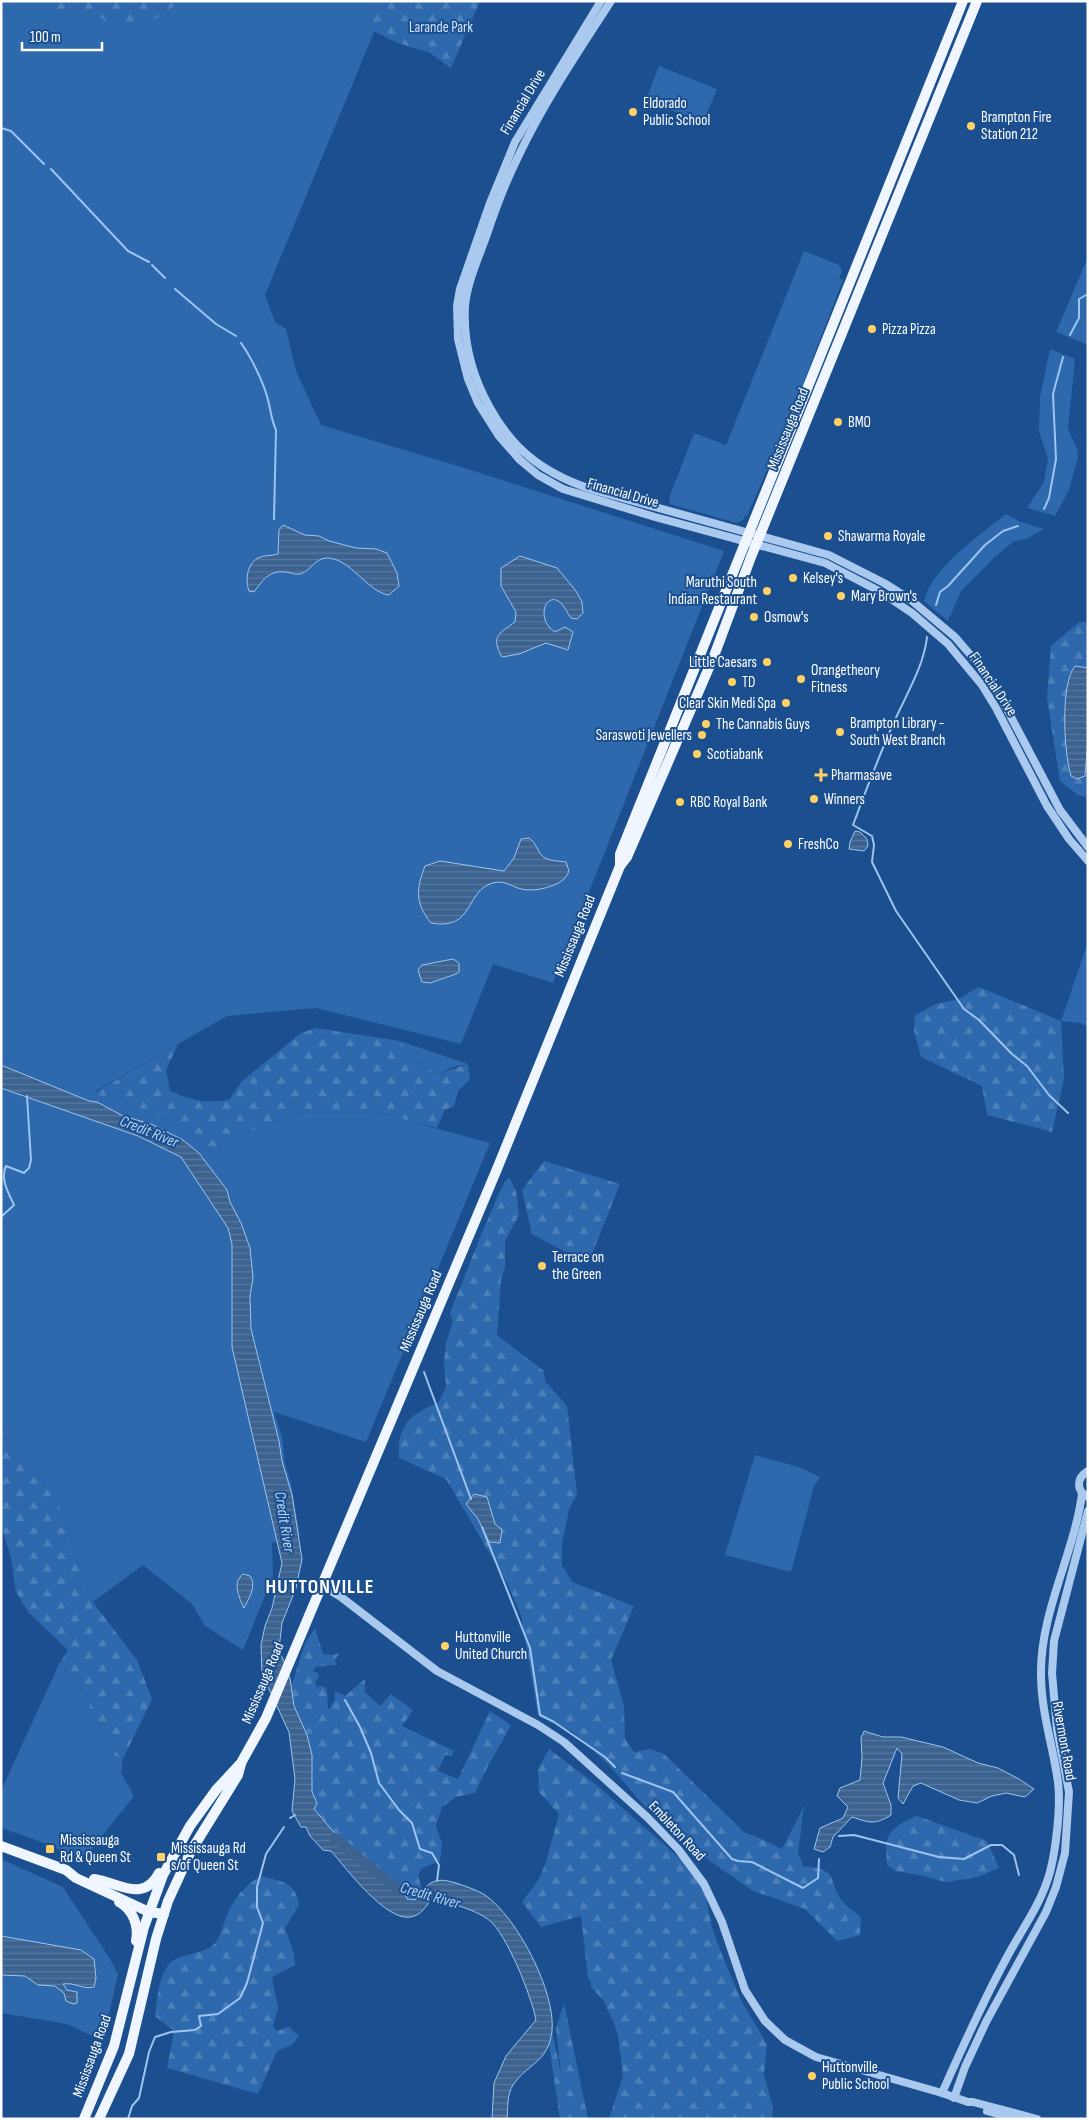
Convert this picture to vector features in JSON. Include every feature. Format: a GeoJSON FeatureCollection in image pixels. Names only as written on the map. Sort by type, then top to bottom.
{"type":"FeatureCollection","features":[{"type":"Feature","properties":{"kind":"main road","name":"Mississauga Road"},"geometry":{"type":"LineString","coordinates":[[84,2119],[114,2046],[150,1908],[166,1868],[190,1826],[216,1790],[241,1763],[266,1718],[497,1169],[620,866],[627,857],[714,656],[754,539],[963,1]]}},
{"type":"Feature","properties":{"kind":"main road","name":"Mississauga Road"},"geometry":{"type":"LineString","coordinates":[[754,539],[978,1]]}},
{"type":"Feature","properties":{"kind":"main road","name":"Mississauga Road"},"geometry":{"type":"LineString","coordinates":[[99,2119],[128,2054],[156,1939],[164,1914],[191,1850],[238,1775],[241,1763]]}},
{"type":"Feature","properties":{"kind":"main road"},"geometry":{"type":"LineString","coordinates":[[164,1914],[159,1905],[160,1900],[188,1836],[190,1826]]}},
{"type":"Feature","properties":{"kind":"main road"},"geometry":{"type":"LineString","coordinates":[[94,1879],[106,1880],[131,1890],[144,1888],[156,1878],[174,1843],[182,1838]]}},
{"type":"Feature","properties":{"kind":"main road"},"geometry":{"type":"LineString","coordinates":[[1,1846],[66,1870],[78,1871],[150,1908]]}},
{"type":"Feature","properties":{"kind":"main road"},"geometry":{"type":"LineString","coordinates":[[66,1870],[76,1878],[104,1891],[164,1914]]}},
{"type":"Feature","properties":{"kind":"main road"},"geometry":{"type":"LineString","coordinates":[[104,1891],[111,1898],[125,1906],[132,1915],[137,1934],[131,1960],[135,1965]]}},
{"type":"Feature","properties":{"kind":"street","name":"Financial Drive"},"geometry":{"type":"LineString","coordinates":[[601,1],[521,130],[490,203],[465,275],[457,306],[458,339],[466,372],[478,403],[499,436],[520,460],[538,475],[581,496],[754,539],[829,555],[899,591],[950,632],[975,660],[993,685],[1055,800],[1088,847]]}},
{"type":"Feature","properties":{"kind":"street","name":"Financial Drive"},"geometry":{"type":"LineString","coordinates":[[611,1],[577,51],[530,133],[497,206],[476,265],[465,305],[466,337],[471,366],[482,393],[505,431],[518,446],[544,468],[561,478],[825,563],[899,603],[938,635],[964,662],[987,693],[1050,811],[1069,839],[1088,861]]}},
{"type":"Feature","properties":{"kind":"street","name":"Rivermont Road"},"geometry":{"type":"LineString","coordinates":[[942,2092],[1005,1960],[1036,1909],[1050,1874],[1055,1850],[1059,1790],[1045,1724],[1040,1673],[1050,1612],[1085,1496],[1079,1488],[1079,1480],[1088,1471]]}},
{"type":"Feature","properties":{"kind":"street","name":"Rivermont Road"},"geometry":{"type":"LineString","coordinates":[[954,2098],[965,2067],[986,2022],[1046,1912],[1065,1854],[1069,1792],[1056,1730],[1052,1673],[1054,1641],[1088,1511]]}},
{"type":"Feature","properties":{"kind":"street","name":"Embleton Road"},"geometry":{"type":"LineString","coordinates":[[323,1586],[437,1671],[538,1725],[564,1742],[647,1817],[678,1849],[704,1884],[719,1914],[745,1990],[765,2021],[778,2034],[800,2050],[816,2057],[942,2092],[968,2102],[1037,2119]]}},
{"type":"Feature","properties":{"kind":"street","name":"Embleton Road"},"geometry":{"type":"LineString","coordinates":[[968,2102],[970,2106],[1017,2119]]}},
{"type":"Feature","properties":{"kind":"green space"},"geometry":{"type":"Polygon","coordinates":[[[1,1],[387,1],[265,295],[275,322],[286,329],[296,371],[321,425],[458,466],[724,551],[553,983],[493,964],[461,1044],[316,1008],[227,1016],[94,1092],[143,1109],[193,1133],[214,1154],[240,1135],[298,1112],[379,1113],[490,1143],[366,1442],[274,1412],[282,1437],[285,1464],[291,1483],[300,1536],[272,1543],[273,1576],[243,1650],[205,1626],[192,1604],[143,1565],[93,1602],[74,1553],[66,1516],[38,1476],[1,1429],[1,1]]]}},
{"type":"Feature","properties":{"kind":"green space"},"geometry":{"type":"Polygon","coordinates":[[[43,1],[185,1],[149,23],[134,28],[126,28],[90,14],[53,10],[42,5],[43,1]]]}},
{"type":"Feature","properties":{"kind":"green space","name":"Larande Park"},"geometry":{"type":"Polygon","coordinates":[[[382,1],[480,1],[451,68],[430,53],[398,43],[371,30],[374,14],[382,1]]]}},
{"type":"Feature","properties":{"kind":"green space"},"geometry":{"type":"Polygon","coordinates":[[[659,66],[717,89],[703,123],[646,100],[659,66]]]}},
{"type":"Feature","properties":{"kind":"green space"},"geometry":{"type":"Polygon","coordinates":[[[804,251],[839,265],[842,271],[839,278],[843,280],[791,415],[747,516],[745,515],[743,520],[737,523],[670,504],[669,498],[694,433],[726,445],[804,251]]]}},
{"type":"Feature","properties":{"kind":"green space"},"geometry":{"type":"Polygon","coordinates":[[[1088,257],[1088,345],[1056,332],[1088,257]]]}},
{"type":"Feature","properties":{"kind":"green space"},"geometry":{"type":"Polygon","coordinates":[[[1050,349],[1075,359],[1068,429],[1077,448],[1078,457],[1069,490],[1055,516],[1027,508],[1044,482],[1048,458],[1039,432],[1040,397],[1050,349]]]}},
{"type":"Feature","properties":{"kind":"green space"},"geometry":{"type":"Polygon","coordinates":[[[1006,514],[1021,522],[1044,529],[1026,539],[1014,541],[997,555],[961,591],[948,621],[924,601],[929,588],[958,553],[1006,514]]]}},
{"type":"Feature","properties":{"kind":"green space"},"geometry":{"type":"Polygon","coordinates":[[[1079,622],[1088,622],[1088,796],[1086,797],[1078,795],[1060,781],[1047,698],[1051,646],[1079,622]]]}},
{"type":"Feature","properties":{"kind":"green space"},"geometry":{"type":"Polygon","coordinates":[[[1088,942],[1088,1027],[1080,1023],[1061,1021],[1088,942]]]}},
{"type":"Feature","properties":{"kind":"green space"},"geometry":{"type":"Polygon","coordinates":[[[979,987],[1061,1021],[1064,1079],[1052,1132],[987,1115],[982,1086],[921,1057],[914,1031],[915,1015],[936,1004],[958,999],[979,987]]]}},
{"type":"Feature","properties":{"kind":"green space"},"geometry":{"type":"Polygon","coordinates":[[[316,1028],[400,1041],[416,1061],[438,1074],[468,1064],[470,1079],[458,1091],[454,1106],[445,1110],[437,1128],[379,1113],[298,1112],[240,1135],[214,1154],[193,1133],[143,1109],[94,1093],[178,1044],[166,1070],[170,1091],[199,1100],[229,1100],[242,1081],[301,1033],[316,1028]]]}},
{"type":"Feature","properties":{"kind":"green space"},"geometry":{"type":"Polygon","coordinates":[[[400,1041],[468,1064],[453,1067],[438,1074],[416,1061],[400,1041]]]}},
{"type":"Feature","properties":{"kind":"green space"},"geometry":{"type":"Polygon","coordinates":[[[544,1161],[620,1184],[588,1264],[532,1234],[522,1190],[544,1161]]]}},
{"type":"Feature","properties":{"kind":"green space"},"geometry":{"type":"Polygon","coordinates":[[[509,1177],[516,1191],[519,1215],[505,1241],[505,1268],[501,1280],[497,1335],[544,1371],[545,1381],[567,1406],[577,1494],[569,1509],[562,1545],[562,1565],[572,1582],[634,1606],[611,1660],[624,1706],[625,1739],[634,1752],[650,1749],[664,1754],[745,1833],[782,1849],[804,1806],[798,1852],[803,1866],[823,1870],[828,1873],[843,1902],[861,1917],[860,1935],[837,1941],[805,1909],[753,1891],[704,1857],[646,1808],[610,1766],[573,1732],[538,1715],[521,1615],[507,1583],[446,1479],[399,1458],[400,1437],[403,1429],[414,1416],[439,1402],[446,1387],[444,1362],[446,1343],[453,1322],[450,1313],[501,1188],[509,1177]]]}},
{"type":"Feature","properties":{"kind":"green space"},"geometry":{"type":"Polygon","coordinates":[[[1,1429],[38,1476],[66,1516],[74,1553],[93,1602],[137,1660],[152,1699],[123,1759],[111,1754],[100,1727],[91,1713],[87,1693],[59,1664],[68,1650],[28,1612],[16,1592],[11,1558],[1,1524],[1,1429]]]}},
{"type":"Feature","properties":{"kind":"green space"},"geometry":{"type":"Polygon","coordinates":[[[755,1455],[799,1467],[820,1477],[814,1486],[791,1572],[725,1555],[755,1455]]]}},
{"type":"Feature","properties":{"kind":"green space"},"geometry":{"type":"Polygon","coordinates":[[[315,1628],[323,1654],[333,1655],[340,1653],[335,1659],[337,1666],[316,1667],[313,1671],[318,1673],[319,1677],[315,1682],[317,1687],[324,1686],[327,1690],[328,1710],[335,1700],[335,1691],[345,1696],[365,1679],[365,1692],[380,1706],[391,1694],[413,1710],[402,1726],[454,1751],[452,1756],[445,1755],[438,1771],[458,1779],[490,1711],[511,1725],[475,1793],[456,1797],[442,1807],[436,1826],[442,1844],[440,1861],[422,1868],[418,1876],[423,1892],[415,1900],[407,1899],[406,1895],[392,1886],[372,1865],[355,1857],[313,1809],[317,1803],[312,1792],[313,1775],[307,1735],[294,1706],[291,1687],[305,1644],[315,1628]]]}},
{"type":"Feature","properties":{"kind":"green space"},"geometry":{"type":"Polygon","coordinates":[[[59,1664],[87,1693],[91,1713],[100,1727],[111,1754],[123,1759],[121,1773],[134,1796],[83,1860],[36,1840],[1,1828],[1,1791],[59,1664]]]}},
{"type":"Feature","properties":{"kind":"green space"},"geometry":{"type":"Polygon","coordinates":[[[549,1749],[599,1787],[686,1864],[705,1892],[712,1928],[725,1962],[743,2004],[767,2044],[764,2075],[773,2107],[772,2119],[609,2119],[623,2076],[618,2036],[603,2000],[591,1987],[591,1982],[588,1979],[581,1916],[541,1927],[522,1902],[539,1879],[546,1862],[559,1814],[539,1792],[538,1769],[549,1749]]]}},
{"type":"Feature","properties":{"kind":"green space"},"geometry":{"type":"Polygon","coordinates":[[[917,1816],[987,1841],[999,1868],[978,1877],[946,1882],[895,1871],[887,1865],[887,1840],[891,1832],[899,1825],[917,1816]]]}},
{"type":"Feature","properties":{"kind":"green space"},"geometry":{"type":"Polygon","coordinates":[[[1,1859],[63,1887],[110,1959],[118,1974],[103,2041],[67,2024],[1,2013],[1,1859]]]}},
{"type":"Feature","properties":{"kind":"green space"},"geometry":{"type":"Polygon","coordinates":[[[261,1876],[281,1881],[291,1887],[299,1905],[285,1928],[294,1953],[295,1965],[272,1977],[278,2008],[273,2027],[277,2031],[289,2027],[299,2036],[291,2045],[277,2051],[258,2094],[167,2068],[174,2031],[155,2016],[160,1984],[167,1967],[177,1958],[206,1950],[212,1946],[217,1941],[227,1916],[238,1896],[248,1885],[261,1876]]]}},
{"type":"Feature","properties":{"kind":"green space"},"geometry":{"type":"Polygon","coordinates":[[[564,2003],[588,2119],[560,2119],[549,2045],[552,2031],[561,2074],[556,2028],[564,2003]]]}},
{"type":"Feature","properties":{"kind":"water"},"geometry":{"type":"Polygon","coordinates":[[[283,525],[305,535],[319,536],[329,541],[356,548],[376,549],[387,553],[397,573],[399,586],[389,595],[381,593],[351,568],[335,559],[326,558],[318,560],[300,574],[279,572],[270,575],[263,580],[254,592],[249,591],[247,577],[251,564],[262,556],[278,554],[279,530],[283,525]]]}},
{"type":"Feature","properties":{"kind":"water"},"geometry":{"type":"Polygon","coordinates":[[[520,556],[557,568],[576,591],[582,602],[583,613],[577,619],[571,618],[563,605],[556,600],[548,602],[544,610],[546,622],[555,632],[565,627],[573,632],[568,650],[546,643],[519,654],[502,657],[498,650],[498,636],[515,622],[516,612],[501,586],[501,568],[520,556]]]}},
{"type":"Feature","properties":{"kind":"water"},"geometry":{"type":"Polygon","coordinates":[[[1075,666],[1088,668],[1088,739],[1085,776],[1077,779],[1071,776],[1065,736],[1067,687],[1075,666]]]}},
{"type":"Feature","properties":{"kind":"water"},"geometry":{"type":"Polygon","coordinates":[[[855,831],[860,832],[867,839],[868,846],[864,851],[849,849],[855,831]]]}},
{"type":"Feature","properties":{"kind":"water"},"geometry":{"type":"Polygon","coordinates":[[[529,838],[545,858],[566,862],[569,871],[563,880],[535,890],[523,889],[503,882],[493,883],[484,887],[478,893],[463,916],[445,924],[431,923],[422,909],[419,896],[420,882],[425,866],[440,861],[504,871],[514,858],[521,839],[529,838]]]}},
{"type":"Feature","properties":{"kind":"water"},"geometry":{"type":"Polygon","coordinates":[[[453,959],[459,963],[459,972],[430,983],[422,982],[418,970],[422,965],[453,959]]]}},
{"type":"Feature","properties":{"kind":"water","name":"Credit River"},"geometry":{"type":"Polygon","coordinates":[[[1,1065],[89,1101],[97,1102],[123,1116],[151,1124],[183,1140],[199,1153],[227,1190],[230,1202],[241,1223],[250,1248],[253,1278],[250,1296],[251,1329],[279,1441],[282,1461],[292,1495],[302,1559],[296,1588],[282,1623],[279,1649],[290,1678],[294,1706],[307,1735],[312,1755],[312,1792],[317,1803],[314,1809],[355,1857],[372,1865],[392,1886],[406,1895],[407,1899],[415,1900],[434,1881],[443,1880],[460,1884],[485,1895],[510,1920],[521,1937],[532,1957],[548,1996],[552,2015],[552,2031],[550,2042],[542,2056],[513,2085],[508,2101],[507,2119],[492,2119],[494,2083],[506,2056],[536,2020],[530,1997],[518,1967],[496,1927],[477,1913],[436,1898],[431,1899],[425,1908],[415,1916],[401,1916],[390,1911],[356,1881],[331,1851],[323,1850],[310,1836],[306,1827],[301,1827],[292,1811],[295,1779],[289,1732],[262,1674],[261,1645],[282,1563],[232,1347],[232,1244],[228,1228],[181,1157],[138,1136],[1,1088],[1,1065]]]}},
{"type":"Feature","properties":{"kind":"water"},"geometry":{"type":"Polygon","coordinates":[[[474,1494],[487,1497],[495,1524],[502,1530],[500,1543],[489,1542],[478,1519],[466,1504],[474,1494]]]}},
{"type":"Feature","properties":{"kind":"water"},"geometry":{"type":"Polygon","coordinates":[[[243,1574],[250,1576],[253,1584],[252,1592],[244,1608],[237,1586],[243,1574]]]}},
{"type":"Feature","properties":{"kind":"water"},"geometry":{"type":"Polygon","coordinates":[[[864,1731],[883,1737],[901,1737],[943,1747],[978,1763],[998,1768],[1034,1789],[1025,1797],[1006,1793],[992,1796],[977,1803],[959,1800],[921,1783],[913,1786],[903,1804],[898,1798],[902,1754],[897,1748],[883,1783],[891,1805],[891,1815],[876,1822],[863,1821],[852,1817],[833,1837],[830,1847],[823,1852],[814,1849],[820,1828],[843,1818],[848,1807],[837,1796],[840,1788],[860,1780],[861,1738],[864,1731]]]}},
{"type":"Feature","properties":{"kind":"water"},"geometry":{"type":"Polygon","coordinates":[[[1,1936],[81,1950],[94,1959],[96,1978],[94,1987],[86,1988],[63,1984],[67,1990],[77,1992],[77,2003],[73,2004],[66,2001],[64,1993],[55,1986],[38,1985],[25,1976],[1,1975],[1,1936]]]}},
{"type":"Feature","properties":{"kind":"waterway"},"geometry":{"type":"LineString","coordinates":[[1,128],[11,131],[44,164]]}},
{"type":"Feature","properties":{"kind":"waterway"},"geometry":{"type":"LineString","coordinates":[[51,169],[128,251],[149,262]]}},
{"type":"Feature","properties":{"kind":"waterway"},"geometry":{"type":"LineString","coordinates":[[152,265],[165,278]]}},
{"type":"Feature","properties":{"kind":"waterway"},"geometry":{"type":"LineString","coordinates":[[175,289],[216,324],[236,336]]}},
{"type":"Feature","properties":{"kind":"waterway"},"geometry":{"type":"LineString","coordinates":[[1070,335],[1079,318],[1079,299],[1088,294]]}},
{"type":"Feature","properties":{"kind":"waterway"},"geometry":{"type":"LineString","coordinates":[[241,343],[264,386],[276,430],[274,519]]}},
{"type":"Feature","properties":{"kind":"waterway"},"geometry":{"type":"LineString","coordinates":[[1044,509],[1049,498],[1056,459],[1053,394],[1063,357]]}},
{"type":"Feature","properties":{"kind":"waterway"},"geometry":{"type":"LineString","coordinates":[[936,605],[940,592],[948,586],[985,545],[1003,531],[1018,526]]}},
{"type":"Feature","properties":{"kind":"waterway"},"geometry":{"type":"LineString","coordinates":[[927,637],[918,670],[883,748],[853,825],[872,836],[874,845],[872,862],[896,911],[964,1009],[979,1020],[1012,1054],[1027,1066],[1049,1095],[1068,1113]]}},
{"type":"Feature","properties":{"kind":"waterway"},"geometry":{"type":"LineString","coordinates":[[1,1217],[14,1205],[4,1181],[6,1166],[24,1173],[29,1168],[31,1160],[27,1096]]}},
{"type":"Feature","properties":{"kind":"waterway"},"geometry":{"type":"LineString","coordinates":[[424,1372],[471,1499]]}},
{"type":"Feature","properties":{"kind":"waterway"},"geometry":{"type":"LineString","coordinates":[[482,1527],[530,1648],[540,1715],[554,1722],[605,1757],[615,1767]]}},
{"type":"Feature","properties":{"kind":"waterway"},"geometry":{"type":"LineString","coordinates":[[345,1700],[360,1727],[371,1753],[379,1783],[399,1810],[412,1823],[420,1849],[432,1853],[439,1865],[437,1881]]}},
{"type":"Feature","properties":{"kind":"waterway"},"geometry":{"type":"LineString","coordinates":[[622,1773],[673,1792],[732,1859],[752,1862],[803,1888],[818,1878],[819,1859]]}},
{"type":"Feature","properties":{"kind":"waterway"},"geometry":{"type":"LineString","coordinates":[[290,1818],[295,1815]]}},
{"type":"Feature","properties":{"kind":"waterway"},"geometry":{"type":"LineString","coordinates":[[128,2119],[132,2106],[139,2098],[149,2052],[155,2037],[171,2032],[195,2030],[201,2026],[199,2016],[218,2014],[240,1998],[247,1983],[263,1923],[257,1907],[257,1887],[266,1854],[284,1827]]}},
{"type":"Feature","properties":{"kind":"waterway"},"geometry":{"type":"LineString","coordinates":[[839,1836],[854,1835],[939,1857],[964,1859],[991,1845],[1002,1845],[1014,1855],[1019,1875]]}},
{"type":"Feature","properties":{"kind":"waterway","name":"Credit River"},"geometry":{"type":"LineString","coordinates":[[335,1838],[397,1889],[434,1896]]}},
{"type":"Feature","properties":{"kind":"place","name":"Eldorado Public School"},"geometry":{"type":"Point","coordinates":[633,112]}},
{"type":"Feature","properties":{"kind":"place","name":"Brampton Fire Station 212"},"geometry":{"type":"Point","coordinates":[971,126]}},
{"type":"Feature","properties":{"kind":"place","name":"Pizza Pizza"},"geometry":{"type":"Point","coordinates":[872,329]}},
{"type":"Feature","properties":{"kind":"place","name":"BMO"},"geometry":{"type":"Point","coordinates":[838,422]}},
{"type":"Feature","properties":{"kind":"place","name":"Shawarma Royale"},"geometry":{"type":"Point","coordinates":[828,536]}},
{"type":"Feature","properties":{"kind":"place","name":"Kelsey's"},"geometry":{"type":"Point","coordinates":[793,578]}},
{"type":"Feature","properties":{"kind":"place","name":"Maruthi South Indian Restaurant"},"geometry":{"type":"Point","coordinates":[767,591]}},
{"type":"Feature","properties":{"kind":"place","name":"Mary Brown's"},"geometry":{"type":"Point","coordinates":[841,596]}},
{"type":"Feature","properties":{"kind":"place","name":"Osmow's"},"geometry":{"type":"Point","coordinates":[754,617]}},
{"type":"Feature","properties":{"kind":"place","name":"Little Caesars"},"geometry":{"type":"Point","coordinates":[767,662]}},
{"type":"Feature","properties":{"kind":"place","name":"Orangetheory Fitness"},"geometry":{"type":"Point","coordinates":[801,679]}},
{"type":"Feature","properties":{"kind":"place","name":"TD"},"geometry":{"type":"Point","coordinates":[732,682]}},
{"type":"Feature","properties":{"kind":"place","name":"Clear Skin Medi Spa"},"geometry":{"type":"Point","coordinates":[786,703]}},
{"type":"Feature","properties":{"kind":"place","name":"The Cannabis Guys"},"geometry":{"type":"Point","coordinates":[706,724]}},
{"type":"Feature","properties":{"kind":"place","name":"Brampton Library - South West Branch"},"geometry":{"type":"Point","coordinates":[840,732]}},
{"type":"Feature","properties":{"kind":"place","name":"Saraswoti Jewellers"},"geometry":{"type":"Point","coordinates":[702,735]}},
{"type":"Feature","properties":{"kind":"place","name":"Scotiabank"},"geometry":{"type":"Point","coordinates":[697,754]}},
{"type":"Feature","properties":{"kind":"place","name":"Pharmasave"},"geometry":{"type":"Point","coordinates":[821,775]}},
{"type":"Feature","properties":{"kind":"place","name":"Winners"},"geometry":{"type":"Point","coordinates":[814,799]}},
{"type":"Feature","properties":{"kind":"place","name":"RBC Royal Bank"},"geometry":{"type":"Point","coordinates":[680,802]}},
{"type":"Feature","properties":{"kind":"place","name":"FreshCo"},"geometry":{"type":"Point","coordinates":[788,844]}},
{"type":"Feature","properties":{"kind":"place","name":"Terrace on the Green"},"geometry":{"type":"Point","coordinates":[542,1266]}},
{"type":"Feature","properties":{"kind":"place","name":"Huttonville United Church"},"geometry":{"type":"Point","coordinates":[445,1646]}},
{"type":"Feature","properties":{"kind":"place","name":"Mississauga Rd & Queen St"},"geometry":{"type":"Point","coordinates":[50,1849]}},
{"type":"Feature","properties":{"kind":"place","name":"Mississauga Rd s/of Queen St"},"geometry":{"type":"Point","coordinates":[161,1857]}},
{"type":"Feature","properties":{"kind":"place","name":"Huttonville Public School"},"geometry":{"type":"Point","coordinates":[812,2076]}},
{"type":"Feature","properties":{"kind":"district","name":"HUTTONVILLE"},"geometry":{"type":"Point","coordinates":[320,1587]}}]}
